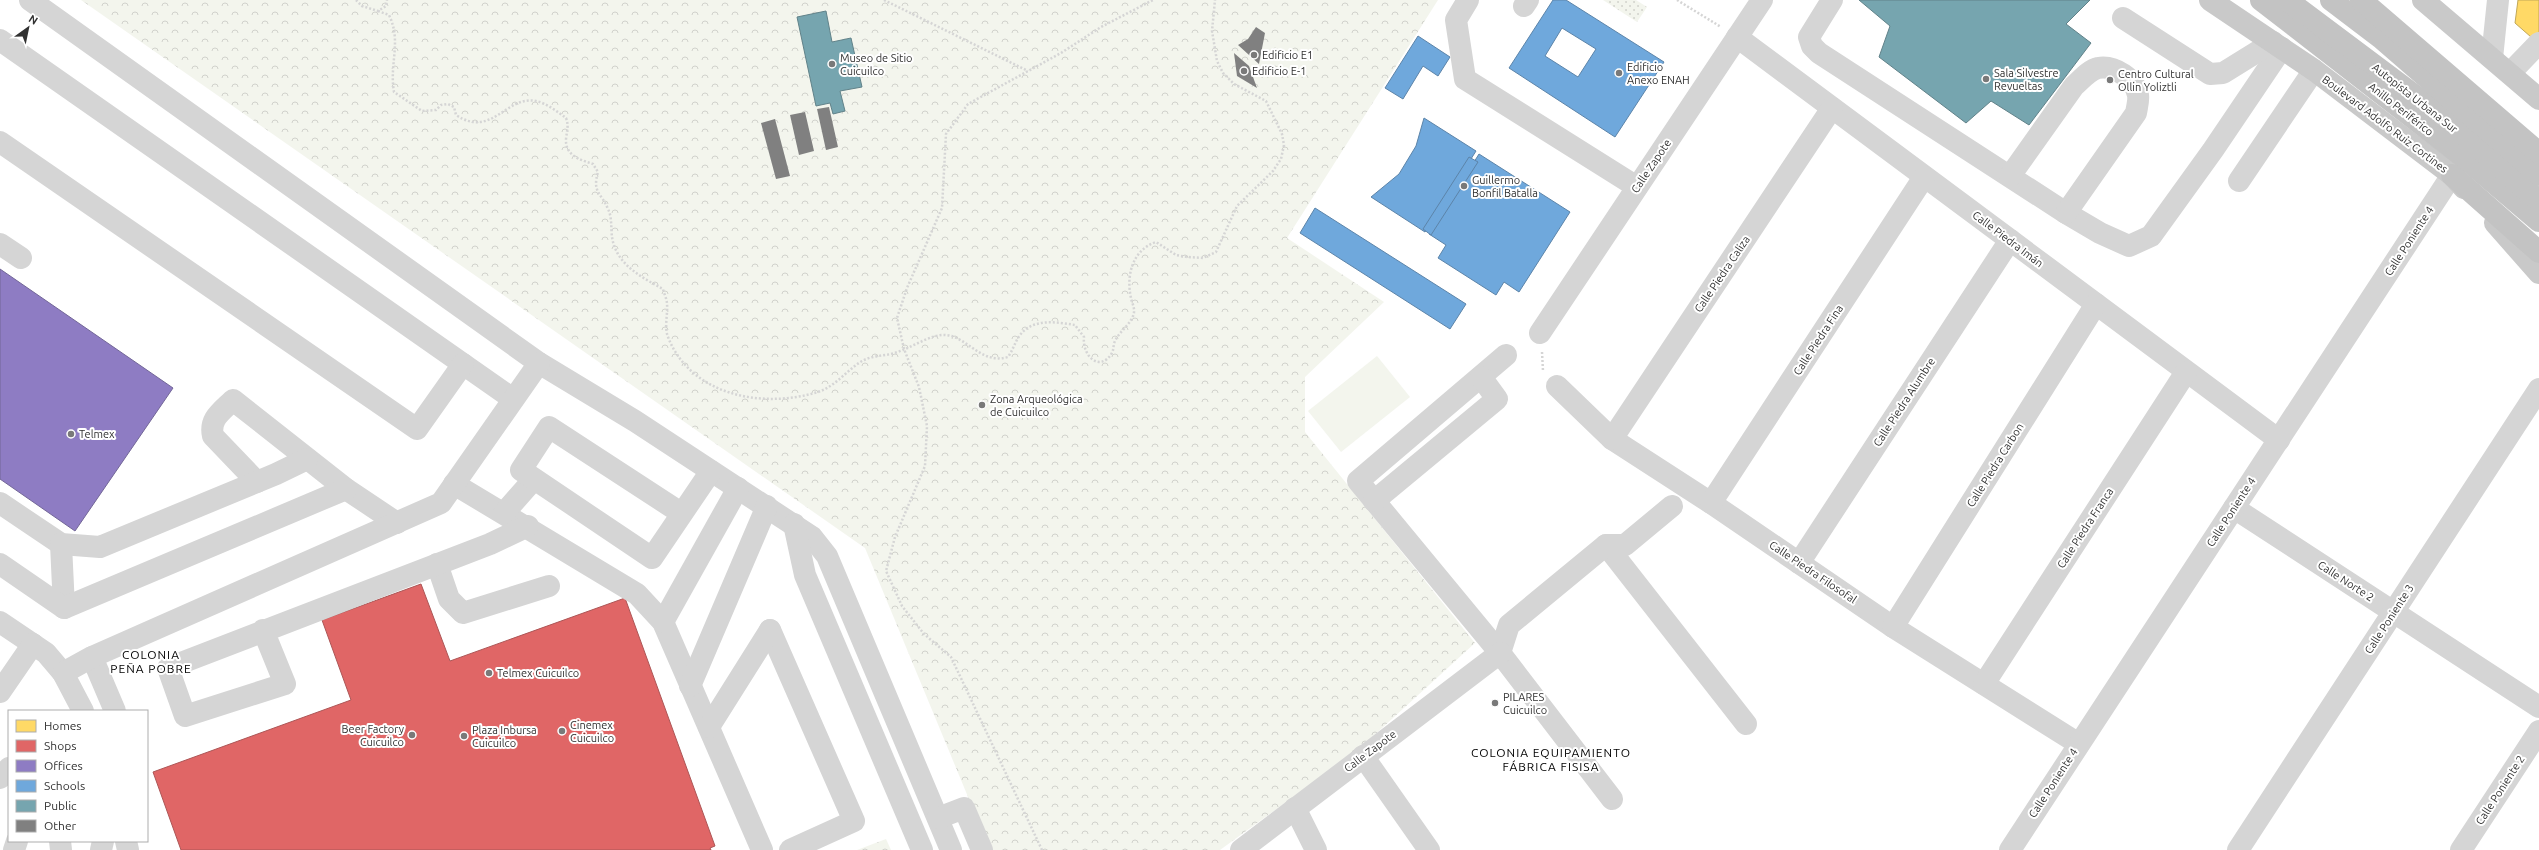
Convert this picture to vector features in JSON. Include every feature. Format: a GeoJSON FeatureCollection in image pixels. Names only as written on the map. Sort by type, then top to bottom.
{"type":"FeatureCollection","features":[{"type":"Feature","properties":{"kind":"highway","name":"Anillo Periférico"},"geometry":{"type":"LineString","coordinates":[[2261,0],[2459,167],[2539,221]]}},
{"type":"Feature","properties":{"kind":"highway","name":"Autopista Urbana Sur"},"geometry":{"type":"LineString","coordinates":[[2287,0],[2446,120],[2539,201]]}},
{"type":"Feature","properties":{"kind":"highway","name":"Autopista Urbana Sur"},"geometry":{"type":"LineString","coordinates":[[2330,0],[2381,38],[2539,175]]}},
{"type":"Feature","properties":{"kind":"highway"},"geometry":{"type":"LineString","coordinates":[[2361,0],[2539,153]]}},
{"type":"Feature","properties":{"kind":"highway"},"geometry":{"type":"LineString","coordinates":[[2459,167],[2539,239]]}},
{"type":"Feature","properties":{"kind":"highway"},"geometry":{"type":"LineString","coordinates":[[2459,167],[2539,252]]}},
{"type":"Feature","properties":{"kind":"main road","name":"Boulevard Adolfo Ruiz Cortines"},"geometry":{"type":"LineString","coordinates":[[2210,0],[2459,167],[2539,273]]}},
{"type":"Feature","properties":{"kind":"main road"},"geometry":{"type":"LineString","coordinates":[[2423,0],[2492,58],[2526,53],[2539,99]]}},
{"type":"Feature","properties":{"kind":"street"},"geometry":{"type":"LineString","coordinates":[[30,0],[539,363],[635,421],[767,506],[812,537],[826,556],[951,850]]}},
{"type":"Feature","properties":{"kind":"street"},"geometry":{"type":"LineString","coordinates":[[1468,0],[1456,20],[1466,79],[1637,187]]}},
{"type":"Feature","properties":{"kind":"street","name":"Calle Zapote"},"geometry":{"type":"LineString","coordinates":[[1540,333],[1762,0]]}},
{"type":"Feature","properties":{"kind":"street"},"geometry":{"type":"LineString","coordinates":[[1832,0],[1809,37],[1812,46],[1819,53],[2066,213],[2100,234],[2129,246],[2151,236],[2213,150],[2277,45]]}},
{"type":"Feature","properties":{"kind":"street"},"geometry":{"type":"LineString","coordinates":[[2492,58],[2498,0]]}},
{"type":"Feature","properties":{"kind":"street"},"geometry":{"type":"LineString","coordinates":[[2123,18],[2210,74],[2223,74],[2277,45]]}},
{"type":"Feature","properties":{"kind":"street","name":"Calle Piedra Imán"},"geometry":{"type":"LineString","coordinates":[[1737,37],[2278,440]]}},
{"type":"Feature","properties":{"kind":"street"},"geometry":{"type":"LineString","coordinates":[[3,48],[514,400]]}},
{"type":"Feature","properties":{"kind":"street"},"geometry":{"type":"LineString","coordinates":[[2010,176],[2074,86],[2085,75],[2099,68],[2117,71],[2135,83],[2139,97],[2136,113],[2066,213]]}},
{"type":"Feature","properties":{"kind":"street"},"geometry":{"type":"LineString","coordinates":[[2239,181],[2314,70]]}},
{"type":"Feature","properties":{"kind":"street","name":"Calle Piedra Caliza"},"geometry":{"type":"LineString","coordinates":[[1612,439],[1832,108]]}},
{"type":"Feature","properties":{"kind":"street"},"geometry":{"type":"LineString","coordinates":[[0,142],[416,429],[463,364]]}},
{"type":"Feature","properties":{"kind":"street","name":"Calle Poniente 4"},"geometry":{"type":"LineString","coordinates":[[2010,850],[2278,440],[2459,167]]}},
{"type":"Feature","properties":{"kind":"street","name":"Calle Piedra Fina"},"geometry":{"type":"LineString","coordinates":[[1711,503],[1924,177]]}},
{"type":"Feature","properties":{"kind":"street","name":"Calle Piedra Alumbre"},"geometry":{"type":"LineString","coordinates":[[1799,563],[2010,240]]}},
{"type":"Feature","properties":{"kind":"street"},"geometry":{"type":"LineString","coordinates":[[0,244],[20,258]]}},
{"type":"Feature","properties":{"kind":"street","name":"Calle Piedra Carbon"},"geometry":{"type":"LineString","coordinates":[[1893,627],[2096,304]]}},
{"type":"Feature","properties":{"kind":"street"},"geometry":{"type":"LineString","coordinates":[[1506,355],[1480,377],[1497,399],[1374,501],[1500,652],[1612,799]]}},
{"type":"Feature","properties":{"kind":"street"},"geometry":{"type":"LineString","coordinates":[[63,673],[92,657],[441,503],[539,363]]}},
{"type":"Feature","properties":{"kind":"street","name":"Calle Piedra Franca"},"geometry":{"type":"LineString","coordinates":[[1984,684],[2186,372]]}},
{"type":"Feature","properties":{"kind":"street","name":"Calle Piedra Filosofal"},"geometry":{"type":"LineString","coordinates":[[1557,386],[1612,439],[1711,503],[1893,627],[2079,744]]}},
{"type":"Feature","properties":{"kind":"street","name":"Calle Poniente 3"},"geometry":{"type":"LineString","coordinates":[[2238,850],[2539,389]]}},
{"type":"Feature","properties":{"kind":"street"},"geometry":{"type":"LineString","coordinates":[[257,482],[213,436],[211,428],[213,420],[232,400],[346,489],[397,523]]}},
{"type":"Feature","properties":{"kind":"street"},"geometry":{"type":"LineString","coordinates":[[681,514],[549,427],[521,470],[652,558],[711,471]]}},
{"type":"Feature","properties":{"kind":"street"},"geometry":{"type":"LineString","coordinates":[[0,504],[61,544],[100,547],[257,482],[307,459]]}},
{"type":"Feature","properties":{"kind":"street"},"geometry":{"type":"LineString","coordinates":[[504,513],[534,479]]}},
{"type":"Feature","properties":{"kind":"street"},"geometry":{"type":"LineString","coordinates":[[454,484],[528,526],[637,594],[663,622],[762,850]]}},
{"type":"Feature","properties":{"kind":"street"},"geometry":{"type":"LineString","coordinates":[[663,622],[738,488]]}},
{"type":"Feature","properties":{"kind":"street"},"geometry":{"type":"LineString","coordinates":[[64,608],[346,489]]}},
{"type":"Feature","properties":{"kind":"street"},"geometry":{"type":"LineString","coordinates":[[690,686],[767,506]]}},
{"type":"Feature","properties":{"kind":"street"},"geometry":{"type":"LineString","coordinates":[[1500,652],[1509,625],[1606,545],[1625,545],[1672,506]]}},
{"type":"Feature","properties":{"kind":"street","name":"Calle Norte 2"},"geometry":{"type":"LineString","coordinates":[[2234,508],[2539,707]]}},
{"type":"Feature","properties":{"kind":"street"},"geometry":{"type":"LineString","coordinates":[[794,524],[805,574],[922,850]]}},
{"type":"Feature","properties":{"kind":"street"},"geometry":{"type":"LineString","coordinates":[[263,630],[285,684],[186,716],[168,668],[263,630],[490,544],[528,526]]}},
{"type":"Feature","properties":{"kind":"street"},"geometry":{"type":"LineString","coordinates":[[61,544],[64,608]]}},
{"type":"Feature","properties":{"kind":"street"},"geometry":{"type":"LineString","coordinates":[[1606,545],[1746,724]]}},
{"type":"Feature","properties":{"kind":"street"},"geometry":{"type":"LineString","coordinates":[[0,564],[64,608]]}},
{"type":"Feature","properties":{"kind":"street"},"geometry":{"type":"LineString","coordinates":[[437,564],[449,599],[463,614],[549,586]]}},
{"type":"Feature","properties":{"kind":"street"},"geometry":{"type":"LineString","coordinates":[[0,622],[46,653],[63,673],[82,710]]}},
{"type":"Feature","properties":{"kind":"street"},"geometry":{"type":"LineString","coordinates":[[709,728],[770,630],[854,821],[790,850]]}},
{"type":"Feature","properties":{"kind":"street"},"geometry":{"type":"LineString","coordinates":[[0,692],[7,665],[32,644]]}},
{"type":"Feature","properties":{"kind":"street","name":"Calle Zapote"},"geometry":{"type":"LineString","coordinates":[[1241,850],[1500,652]]}},
{"type":"Feature","properties":{"kind":"street"},"geometry":{"type":"LineString","coordinates":[[92,657],[115,710]]}},
{"type":"Feature","properties":{"kind":"street","name":"Calle Poniente 2"},"geometry":{"type":"LineString","coordinates":[[2461,850],[2539,730]]}},
{"type":"Feature","properties":{"kind":"street"},"geometry":{"type":"LineString","coordinates":[[1363,756],[1429,850]]}},
{"type":"Feature","properties":{"kind":"street"},"geometry":{"type":"LineString","coordinates":[[0,778],[8,769]]}},
{"type":"Feature","properties":{"kind":"street"},"geometry":{"type":"LineString","coordinates":[[938,818],[964,808],[982,850]]}},
{"type":"Feature","properties":{"kind":"street"},"geometry":{"type":"LineString","coordinates":[[1295,808],[1316,850]]}},
{"type":"Feature","properties":{"kind":"path"},"geometry":{"type":"LineString","coordinates":[[356,0],[362,6],[389,15],[393,24],[397,42],[391,76],[394,92],[422,111],[436,110],[441,105],[448,104],[454,107],[456,115],[464,120],[477,123],[494,119],[524,101],[537,101],[566,118],[569,126],[566,139],[567,149],[577,159],[593,164],[598,172],[595,183],[596,191],[608,208],[612,242],[618,255],[631,270],[663,289],[667,303],[667,336],[677,355],[694,375],[719,390],[752,399],[767,400],[818,392],[843,377],[863,360],[904,349],[937,336],[949,335],[986,357],[997,360],[1008,356],[1019,336],[1029,326],[1058,322],[1075,325],[1084,337],[1083,348],[1088,357],[1097,362],[1106,360],[1113,352],[1114,342],[1133,316],[1134,309],[1129,288],[1130,272],[1137,256],[1146,245],[1156,242],[1176,254],[1187,257],[1203,258],[1216,252],[1237,206],[1273,171],[1281,160],[1284,145],[1277,122],[1266,101],[1234,84],[1223,73],[1217,61],[1212,31],[1215,0]]}},
{"type":"Feature","properties":{"kind":"path"},"geometry":{"type":"LineString","coordinates":[[378,11],[386,6],[387,0]]}},
{"type":"Feature","properties":{"kind":"path"},"geometry":{"type":"LineString","coordinates":[[884,0],[1028,71]]}},
{"type":"Feature","properties":{"kind":"path"},"geometry":{"type":"LineString","coordinates":[[1042,850],[952,657],[924,634],[902,606],[886,571],[895,537],[925,466],[927,426],[919,388],[904,349],[897,318],[906,288],[942,208],[946,134],[968,104],[1028,71],[1101,27],[1153,0]]}},
{"type":"Feature","properties":{"kind":"path"},"geometry":{"type":"LineString","coordinates":[[1677,0],[1737,37]]}},
{"type":"Feature","properties":{"kind":"green space","name":"Zona Arqueológica de Cuicuilco"},"geometry":{"type":"Polygon","coordinates":[[[81,0],[1438,0],[1287,238],[1384,302],[1305,377],[1305,432],[1475,643],[1358,750],[1220,850],[990,850],[865,548],[81,0]]]}},
{"type":"Feature","properties":{"kind":"green space"},"geometry":{"type":"Polygon","coordinates":[[[1603,0],[1636,0],[1647,7],[1637,22],[1603,0]]]}},
{"type":"Feature","properties":{"kind":"green space"},"geometry":{"type":"Polygon","coordinates":[[[1377,356],[1410,397],[1341,452],[1308,411],[1377,356]]]}},
{"type":"Feature","properties":{"kind":"green space"},"geometry":{"type":"Polygon","coordinates":[[[886,839],[891,850],[857,850],[886,839]]]}},
{"type":"Feature","properties":{"kind":"building: Homes"},"geometry":{"type":"Polygon","coordinates":[[[2518,0],[2539,0],[2539,44],[2515,23],[2518,0]]]}},
{"type":"Feature","properties":{"kind":"building: Shops","name":"Plaza Inbursa Cuicuilco"},"geometry":{"type":"Polygon","coordinates":[[[421,584],[450,661],[625,598],[715,846],[710,848],[711,850],[181,850],[153,772],[351,700],[322,620],[421,584]]]}},
{"type":"Feature","properties":{"kind":"building: Offices","name":"Telmex"},"geometry":{"type":"Polygon","coordinates":[[[0,269],[173,388],[75,531],[0,479],[0,269]]]}},
{"type":"Feature","properties":{"kind":"building: Schools","name":"Edificio Anexo ENAH"},"geometry":{"type":"Polygon","coordinates":[[[1553,0],[1566,0],[1664,62],[1615,137],[1509,68],[1553,0]],[[1562,28],[1545,56],[1578,77],[1596,49],[1562,28]]]}},
{"type":"Feature","properties":{"kind":"building: Schools"},"geometry":{"type":"Polygon","coordinates":[[[1418,36],[1450,57],[1438,76],[1423,66],[1403,99],[1385,88],[1418,36]]]}},
{"type":"Feature","properties":{"kind":"building: Schools"},"geometry":{"type":"Polygon","coordinates":[[[1424,118],[1476,151],[1425,232],[1371,197],[1399,174],[1416,146],[1424,118]]]}},
{"type":"Feature","properties":{"kind":"building: Schools"},"geometry":{"type":"Polygon","coordinates":[[[1479,154],[1570,212],[1519,292],[1504,282],[1496,295],[1438,258],[1446,245],[1429,234],[1479,154]]]}},
{"type":"Feature","properties":{"kind":"building: Schools"},"geometry":{"type":"Polygon","coordinates":[[[1469,157],[1478,162],[1431,235],[1423,229],[1469,157]]]}},
{"type":"Feature","properties":{"kind":"building: Schools"},"geometry":{"type":"Polygon","coordinates":[[[1315,208],[1466,304],[1450,329],[1300,233],[1315,208]]]}},
{"type":"Feature","properties":{"kind":"building: Public","name":"Sala Silvestre Revueltas"},"geometry":{"type":"Polygon","coordinates":[[[1859,0],[2090,0],[2066,24],[2091,43],[2029,125],[1991,101],[1966,123],[1879,57],[1890,26],[1859,0]]]}},
{"type":"Feature","properties":{"kind":"building: Public","name":"Museo de Sitio Cuicuilco"},"geometry":{"type":"Polygon","coordinates":[[[826,11],[832,42],[851,38],[862,87],[840,91],[845,111],[833,114],[830,103],[816,106],[797,17],[826,11]]]}},
{"type":"Feature","properties":{"kind":"building: Other","name":"Edificio E1"},"geometry":{"type":"Polygon","coordinates":[[[1256,27],[1265,33],[1259,64],[1238,45],[1248,39],[1256,27]]]}},
{"type":"Feature","properties":{"kind":"building: Other","name":"Edificio E-1"},"geometry":{"type":"Polygon","coordinates":[[[1234,53],[1249,66],[1257,88],[1237,76],[1234,53]]]}},
{"type":"Feature","properties":{"kind":"building: Other"},"geometry":{"type":"Polygon","coordinates":[[[829,107],[838,147],[826,150],[817,109],[829,107]]]}},
{"type":"Feature","properties":{"kind":"building: Other"},"geometry":{"type":"Polygon","coordinates":[[[805,112],[814,151],[799,155],[790,115],[805,112]]]}},
{"type":"Feature","properties":{"kind":"building: Other"},"geometry":{"type":"Polygon","coordinates":[[[775,119],[790,176],[776,179],[761,123],[775,119]]]}},
{"type":"Feature","properties":{"kind":"place","name":"Edificio E1"},"geometry":{"type":"Point","coordinates":[1254,55]}},
{"type":"Feature","properties":{"kind":"place","name":"Museo de Sitio Cuicuilco"},"geometry":{"type":"Point","coordinates":[832,64]}},
{"type":"Feature","properties":{"kind":"place","name":"Edificio E-1"},"geometry":{"type":"Point","coordinates":[1244,71]}},
{"type":"Feature","properties":{"kind":"place","name":"Edificio Anexo ENAH"},"geometry":{"type":"Point","coordinates":[1619,73]}},
{"type":"Feature","properties":{"kind":"place","name":"Sala Silvestre Revueltas"},"geometry":{"type":"Point","coordinates":[1986,79]}},
{"type":"Feature","properties":{"kind":"place","name":"Centro Cultural Ollin Yoliztli"},"geometry":{"type":"Point","coordinates":[2110,80]}},
{"type":"Feature","properties":{"kind":"place","name":"Guillermo Bonfil Batalla"},"geometry":{"type":"Point","coordinates":[1464,186]}},
{"type":"Feature","properties":{"kind":"place","name":"Zona Arqueológica de Cuicuilco"},"geometry":{"type":"Point","coordinates":[982,405]}},
{"type":"Feature","properties":{"kind":"place","name":"Telmex"},"geometry":{"type":"Point","coordinates":[71,434]}},
{"type":"Feature","properties":{"kind":"place","name":"Telmex Cuicuilco"},"geometry":{"type":"Point","coordinates":[489,673]}},
{"type":"Feature","properties":{"kind":"place","name":"PILARES Cuicuilco"},"geometry":{"type":"Point","coordinates":[1495,703]}},
{"type":"Feature","properties":{"kind":"place","name":"Cinemex Cuicuilco"},"geometry":{"type":"Point","coordinates":[562,731]}},
{"type":"Feature","properties":{"kind":"place","name":"Beer Factory Cuicuilco"},"geometry":{"type":"Point","coordinates":[412,735]}},
{"type":"Feature","properties":{"kind":"place","name":"Plaza Inbursa Cuicuilco"},"geometry":{"type":"Point","coordinates":[464,736]}},
{"type":"Feature","properties":{"kind":"district","name":"COLONIA PEÑA POBRE"},"geometry":{"type":"Point","coordinates":[151,661]}},
{"type":"Feature","properties":{"kind":"district","name":"COLONIA EQUIPAMIENTO FÁBRICA FISISA"},"geometry":{"type":"Point","coordinates":[1551,759]}}]}
